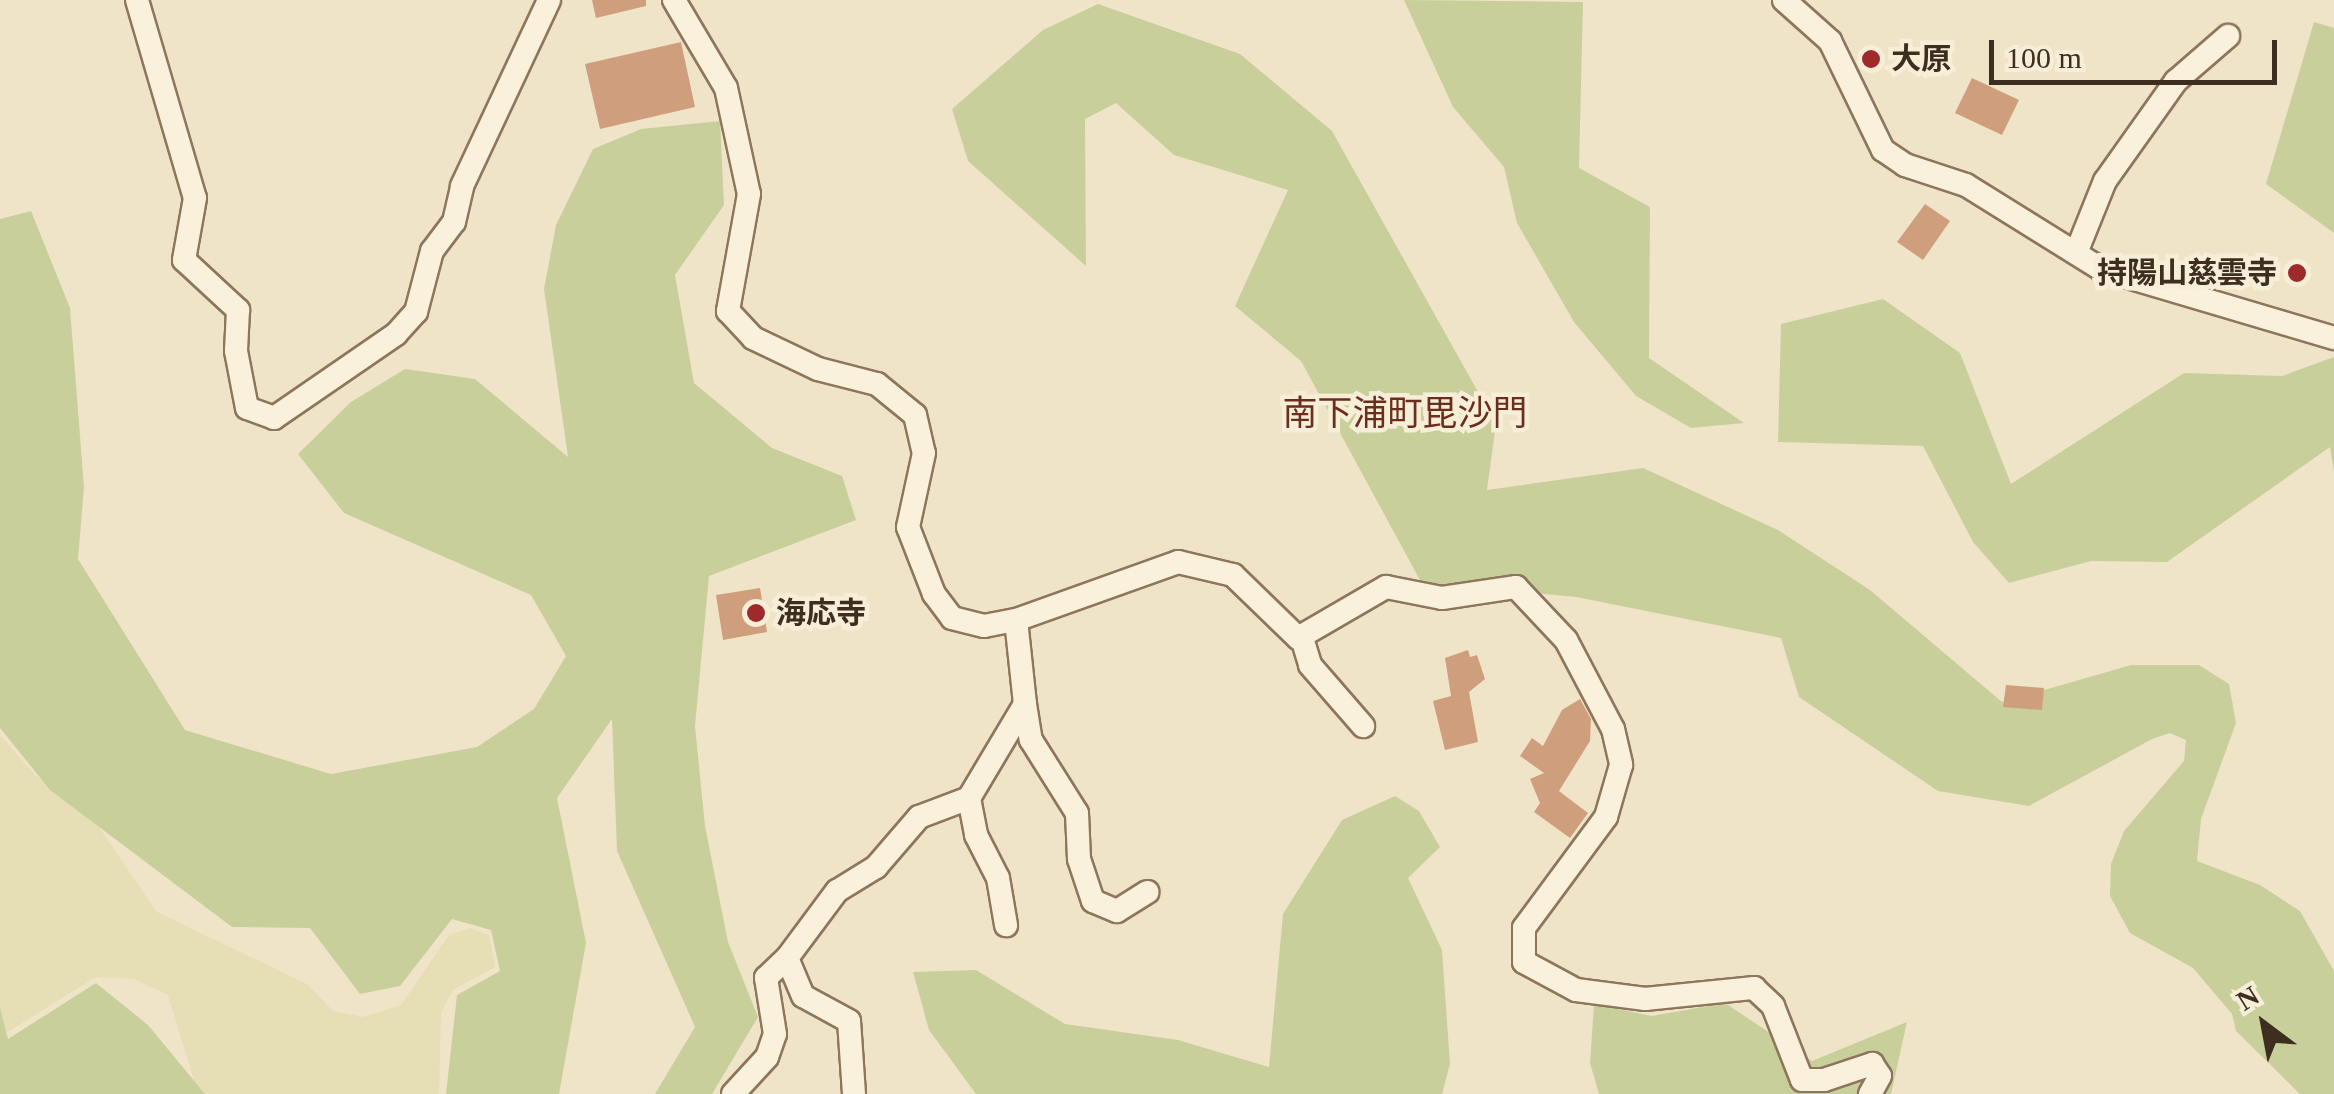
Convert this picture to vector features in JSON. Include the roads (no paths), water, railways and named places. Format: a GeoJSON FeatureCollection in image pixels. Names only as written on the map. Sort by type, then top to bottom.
{"type":"FeatureCollection","features":[{"type":"Feature","properties":{"kind":"street"},"geometry":{"type":"LineString","coordinates":[[137,0],[195,198],[184,260],[238,310],[236,351],[247,408],[274,418],[396,334],[416,312],[432,251],[454,222],[462,186],[550,0]]}},
{"type":"Feature","properties":{"kind":"street"},"geometry":{"type":"LineString","coordinates":[[674,0],[726,88],[749,194],[726,298],[730,317],[753,338],[818,369],[878,384],[908,407],[920,424],[924,454],[908,526],[934,594],[960,622],[1016,620],[1144,569],[1193,562],[1244,582],[1278,624],[1302,638],[1310,665],[1363,726]]}},
{"type":"Feature","properties":{"kind":"street"},"geometry":{"type":"LineString","coordinates":[[1784,0],[1830,42],[1884,150],[1906,164],[1966,184],[2076,254],[2130,279],[2334,338]]}},
{"type":"Feature","properties":{"kind":"street"},"geometry":{"type":"LineString","coordinates":[[2076,254],[2105,181],[2176,81],[2228,36]]}},
{"type":"Feature","properties":{"kind":"street"},"geometry":{"type":"LineString","coordinates":[[1302,638],[1386,586],[1442,598],[1511,585],[1526,594],[1566,640],[1613,729],[1621,765],[1606,817],[1524,928],[1524,962],[1576,990],[1645,999],[1754,988],[1773,1006],[1802,1080],[1824,1080],[1872,1064],[1880,1076],[1870,1094]]}},
{"type":"Feature","properties":{"kind":"street"},"geometry":{"type":"LineString","coordinates":[[1016,620],[1031,740],[1077,813],[1079,859],[1093,901],[1116,911],[1148,892]]}},
{"type":"Feature","properties":{"kind":"street"},"geometry":{"type":"LineString","coordinates":[[733,1094],[768,1057],[775,1034],[766,978],[787,958],[837,891],[876,867],[919,816],[969,798],[1025,704]]}},
{"type":"Feature","properties":{"kind":"street"},"geometry":{"type":"LineString","coordinates":[[969,798],[976,835],[998,878],[1006,924]]}},
{"type":"Feature","properties":{"kind":"street"},"geometry":{"type":"LineString","coordinates":[[787,958],[803,996],[849,1021],[854,1094]]}},
{"type":"Feature","properties":{"kind":"place","name":"大原"},"geometry":{"type":"Point","coordinates":[1871,59]}},
{"type":"Feature","properties":{"kind":"place","name":"持陽山慈雲寺"},"geometry":{"type":"Point","coordinates":[2297,273]}},
{"type":"Feature","properties":{"kind":"place","name":"海応寺"},"geometry":{"type":"Point","coordinates":[756,613]}},
{"type":"Feature","properties":{"kind":"district","name":"南下浦町毘沙門"},"geometry":{"type":"Point","coordinates":[1405,414]}}]}
